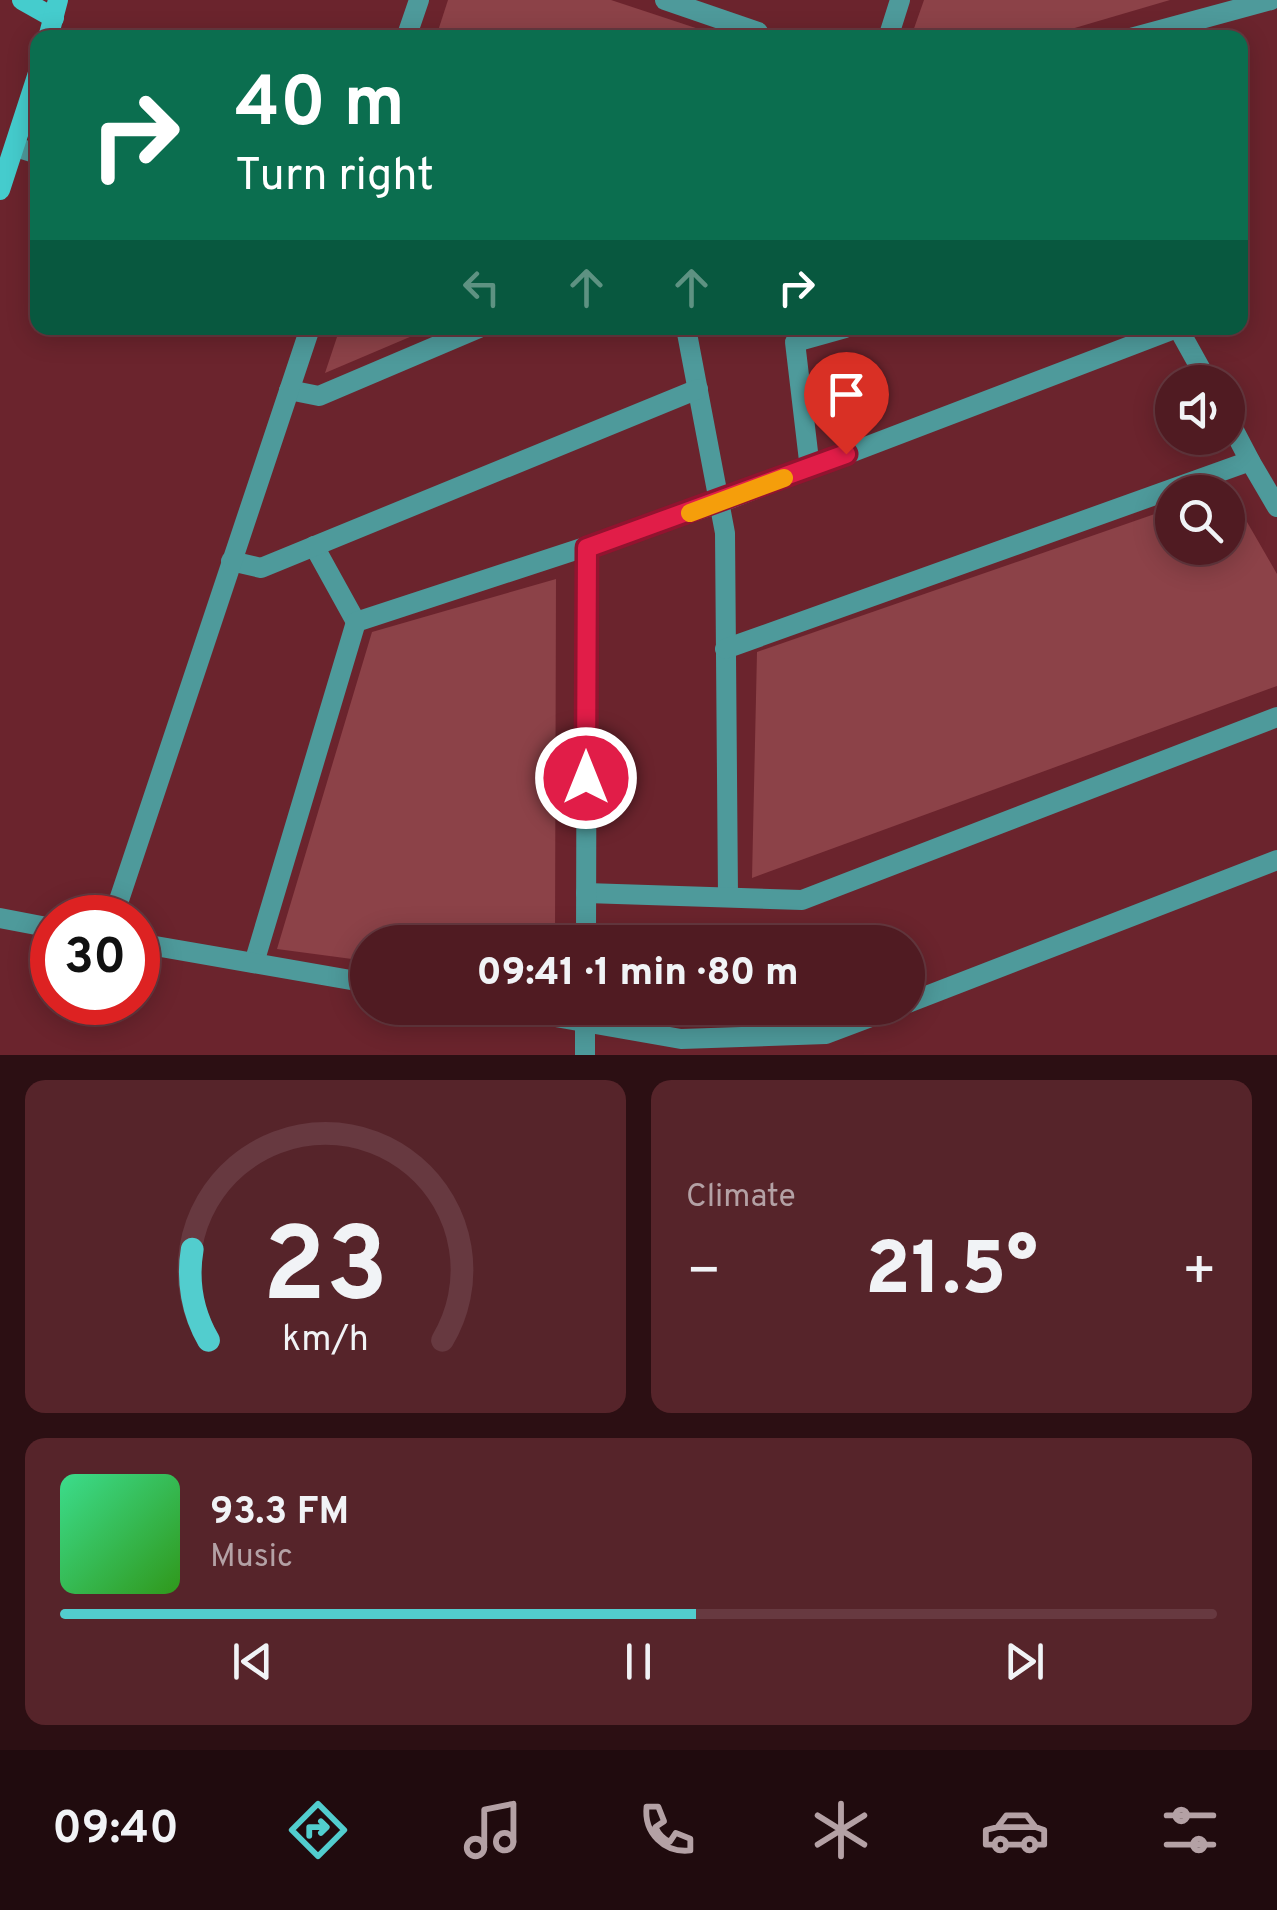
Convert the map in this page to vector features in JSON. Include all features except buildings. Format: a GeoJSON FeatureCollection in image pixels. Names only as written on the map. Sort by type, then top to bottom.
{"type":"FeatureCollection","features":[{"type":"Feature","properties":{"kind":"main road"},"geometry":{"type":"LineString","coordinates":[[22,0],[54,19]]}},
{"type":"Feature","properties":{"kind":"main road"},"geometry":{"type":"LineString","coordinates":[[0,190],[30,101]]}},
{"type":"Feature","properties":{"kind":"street"},"geometry":{"type":"LineString","coordinates":[[409,30],[419,0]]}},
{"type":"Feature","properties":{"kind":"street"},"geometry":{"type":"LineString","coordinates":[[665,0],[752,30]]}},
{"type":"Feature","properties":{"kind":"street"},"geometry":{"type":"LineString","coordinates":[[891,30],[900,0]]}},
{"type":"Feature","properties":{"kind":"street"},"geometry":{"type":"LineString","coordinates":[[1160,30],[1271,0]]}},
{"type":"Feature","properties":{"kind":"street"},"geometry":{"type":"LineString","coordinates":[[16,147],[30,151]]}},
{"type":"Feature","properties":{"kind":"street"},"geometry":{"type":"LineString","coordinates":[[121,895],[308,335]]}},
{"type":"Feature","properties":{"kind":"street"},"geometry":{"type":"LineString","coordinates":[[289,390],[319,396],[462,335]]}},
{"type":"Feature","properties":{"kind":"street"},"geometry":{"type":"LineString","coordinates":[[687,335],[725,532],[728,898]]}},
{"type":"Feature","properties":{"kind":"street"},"geometry":{"type":"LineString","coordinates":[[810,468],[795,342],[819,335]]}},
{"type":"Feature","properties":{"kind":"street"},"geometry":{"type":"LineString","coordinates":[[356,622],[719,503],[1160,335]]}},
{"type":"Feature","properties":{"kind":"street"},"geometry":{"type":"LineString","coordinates":[[1182,335],[1199,365]]}},
{"type":"Feature","properties":{"kind":"street"},"geometry":{"type":"LineString","coordinates":[[232,561],[261,568],[698,389]]}},
{"type":"Feature","properties":{"kind":"street"},"geometry":{"type":"LineString","coordinates":[[1245,452],[1277,507]]}},
{"type":"Feature","properties":{"kind":"street"},"geometry":{"type":"LineString","coordinates":[[726,649],[1250,461]]}},
{"type":"Feature","properties":{"kind":"street"},"geometry":{"type":"LineString","coordinates":[[254,963],[356,622],[314,546]]}},
{"type":"Feature","properties":{"kind":"street"},"geometry":{"type":"LineString","coordinates":[[586,925],[587,548]]}},
{"type":"Feature","properties":{"kind":"street"},"geometry":{"type":"LineString","coordinates":[[586,893],[802,900],[1277,717]]}},
{"type":"Feature","properties":{"kind":"street"},"geometry":{"type":"LineString","coordinates":[[925,996],[1277,860]]}},
{"type":"Feature","properties":{"kind":"street"},"geometry":{"type":"LineString","coordinates":[[0,918],[30,924]]}},
{"type":"Feature","properties":{"kind":"street"},"geometry":{"type":"LineString","coordinates":[[160,947],[350,980]]}},
{"type":"Feature","properties":{"kind":"street"},"geometry":{"type":"LineString","coordinates":[[585,1025],[585,1055]]}},
{"type":"Feature","properties":{"kind":"street"},"geometry":{"type":"LineString","coordinates":[[625,1025],[682,1039],[826,1034],[850,1025]]}},
{"type":"Feature","properties":{"kind":"shaded area"},"geometry":{"type":"Polygon","coordinates":[[[448,0],[611,0],[702,30],[438,30],[448,0]]]}},
{"type":"Feature","properties":{"kind":"shaded area"},"geometry":{"type":"Polygon","coordinates":[[[924,0],[1170,0],[1068,30],[913,30],[924,0]]]}},
{"type":"Feature","properties":{"kind":"shaded area"},"geometry":{"type":"Polygon","coordinates":[[[338,335],[415,335],[325,373],[338,335]]]}},
{"type":"Feature","properties":{"kind":"shaded area"},"geometry":{"type":"Polygon","coordinates":[[[1155,514],[1155,565],[1245,565],[1245,518],[1277,574],[1277,686],[752,878],[757,652],[1155,514]]]}},
{"type":"Feature","properties":{"kind":"shaded area"},"geometry":{"type":"Polygon","coordinates":[[[556,579],[555,925],[350,925],[350,959],[277,949],[372,632],[556,579]]]}},
{"type":"Feature","properties":{"kind":"slow traffic"},"geometry":{"type":"LineString","coordinates":[[690,513],[784,478]]}},
{"type":"Feature","properties":{"kind":"route"},"geometry":{"type":"LineString","coordinates":[[586,778],[587,548],[846,454]]}}]}
